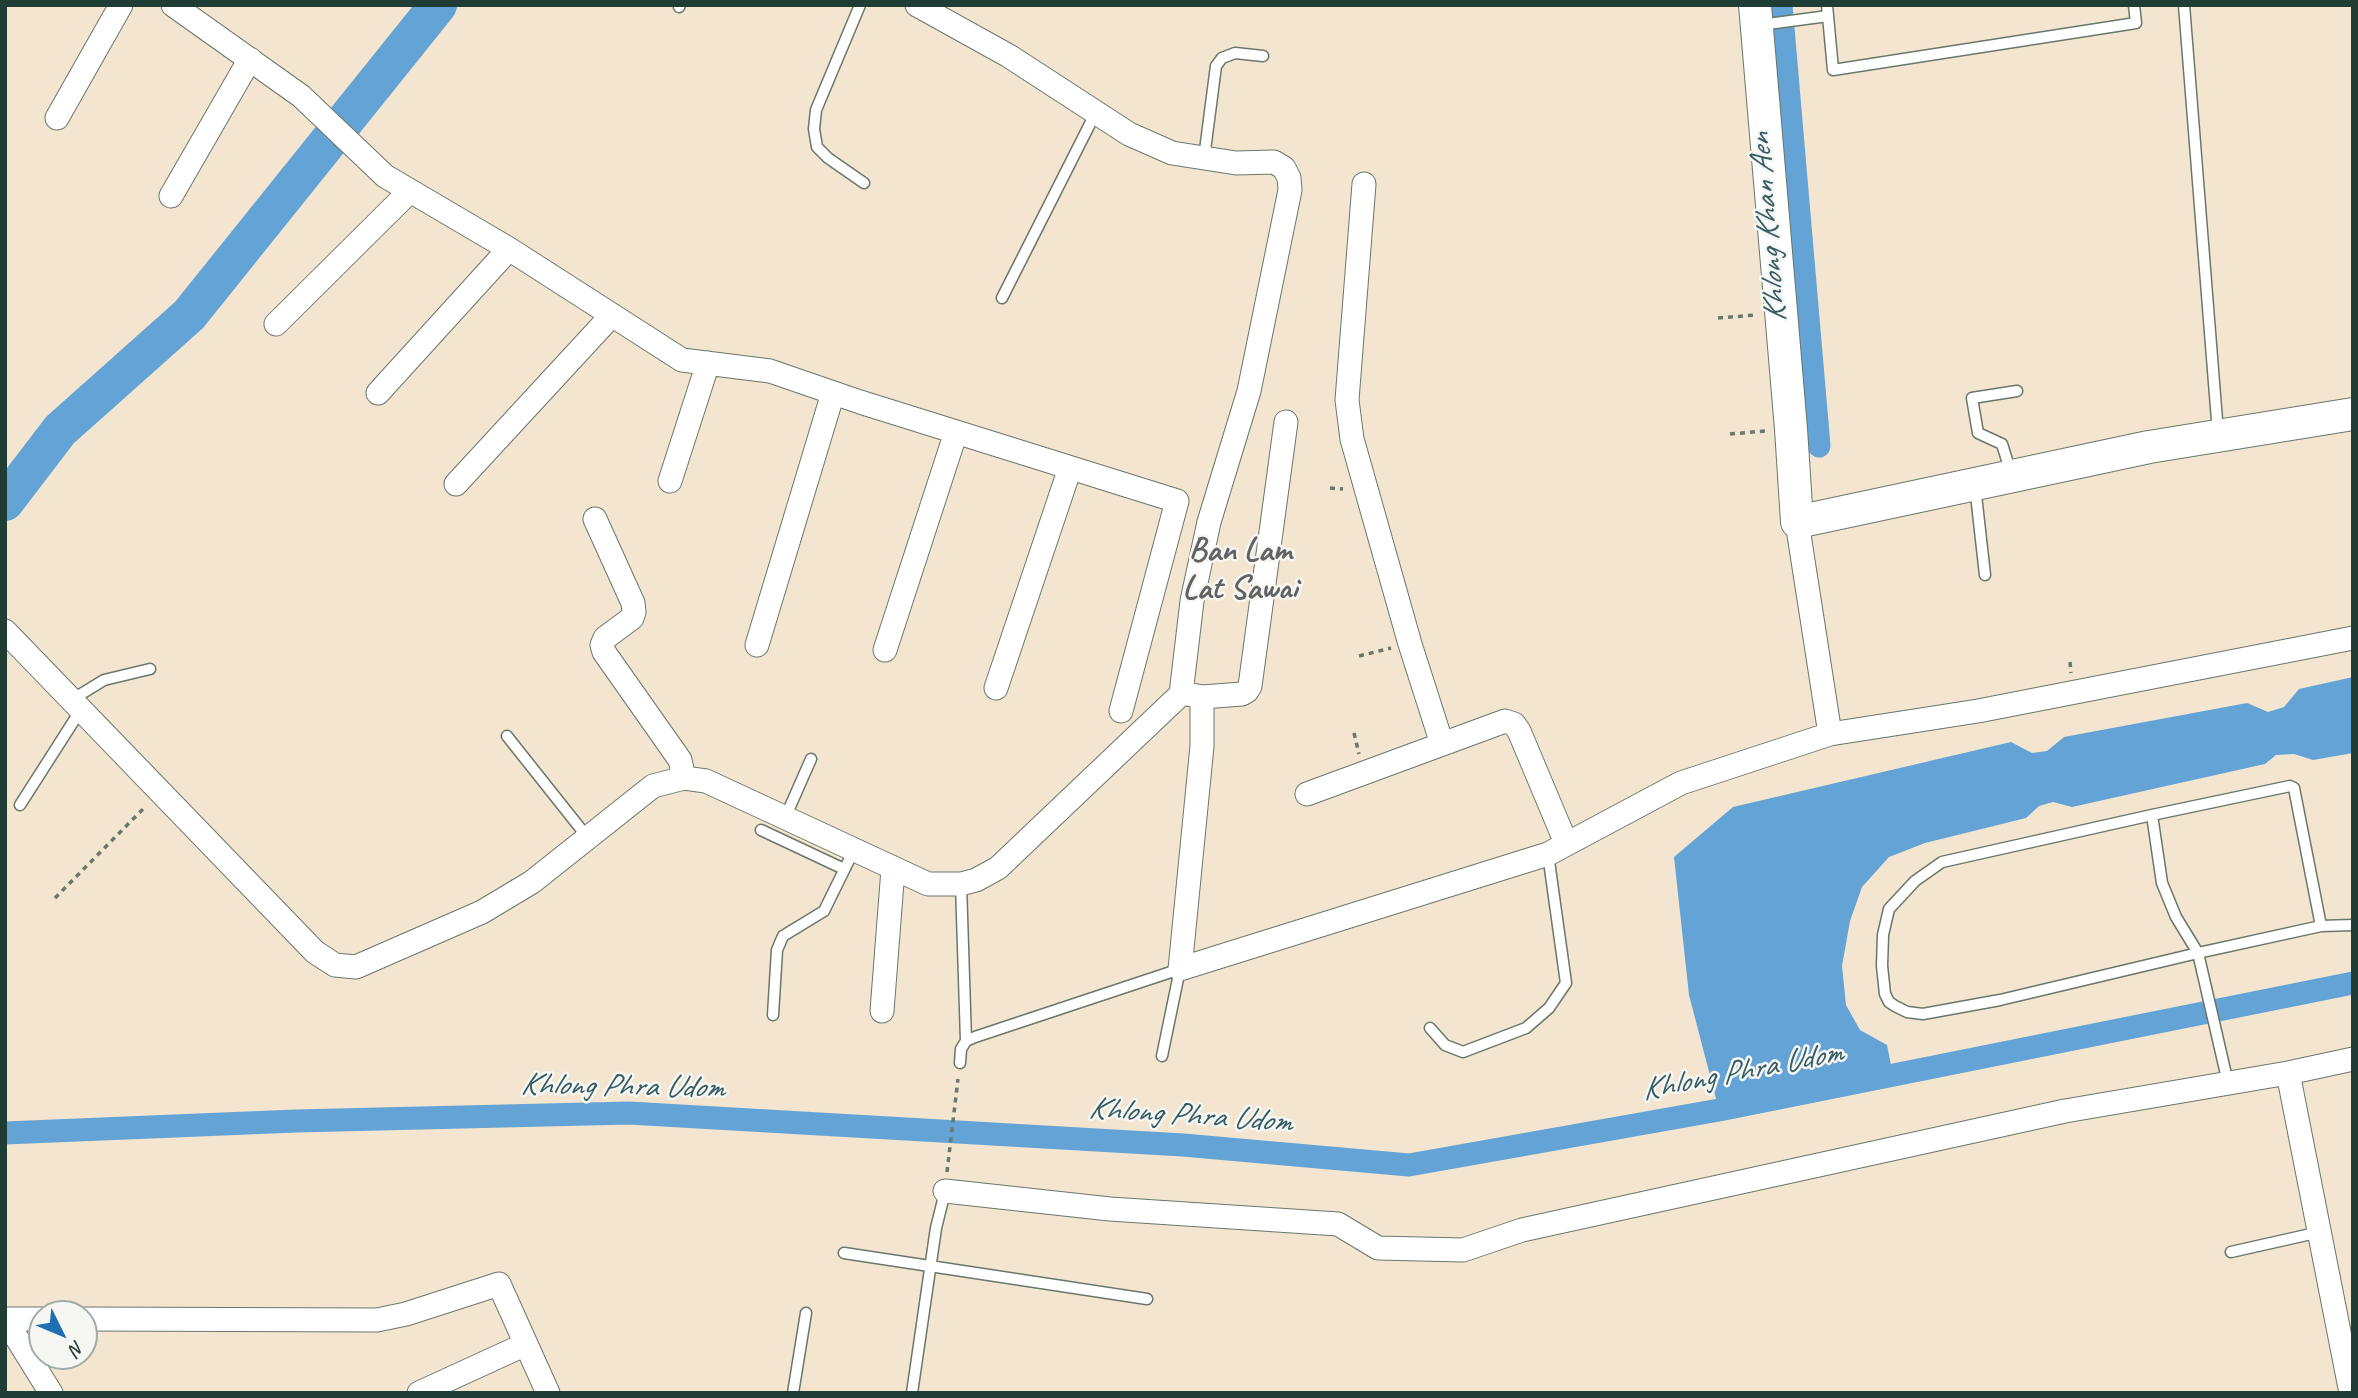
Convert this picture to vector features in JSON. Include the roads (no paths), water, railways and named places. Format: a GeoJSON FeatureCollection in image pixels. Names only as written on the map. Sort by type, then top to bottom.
{"type":"FeatureCollection","features":[{"type":"Feature","properties":{"kind":"street"},"geometry":{"type":"LineString","coordinates":[[57,118],[121,5]]}},
{"type":"Feature","properties":{"kind":"street"},"geometry":{"type":"LineString","coordinates":[[173,5],[301,96],[385,176],[509,249],[682,360],[769,371],[1177,501],[1121,711]]}},
{"type":"Feature","properties":{"kind":"street"},"geometry":{"type":"LineString","coordinates":[[918,5],[1021,63],[1129,134],[1172,153],[1236,163],[1274,162],[1284,168],[1290,190],[1249,391],[1209,522],[1192,601],[1191,695],[1202,746],[1180,969],[1557,848],[1681,783],[1830,734],[1978,711],[2353,638]]}},
{"type":"Feature","properties":{"kind":"street"},"geometry":{"type":"LineString","coordinates":[[1757,19],[1797,522],[1830,734]]}},
{"type":"Feature","properties":{"kind":"street"},"geometry":{"type":"LineString","coordinates":[[171,196],[250,59]]}},
{"type":"Feature","properties":{"kind":"street"},"geometry":{"type":"LineString","coordinates":[[1363,184],[1347,400],[1352,439],[1410,644],[1442,744]]}},
{"type":"Feature","properties":{"kind":"street"},"geometry":{"type":"LineString","coordinates":[[276,324],[410,191]]}},
{"type":"Feature","properties":{"kind":"street"},"geometry":{"type":"LineString","coordinates":[[379,393],[509,249]]}},
{"type":"Feature","properties":{"kind":"street"},"geometry":{"type":"LineString","coordinates":[[456,484],[612,315]]}},
{"type":"Feature","properties":{"kind":"street"},"geometry":{"type":"LineString","coordinates":[[670,481],[708,363]]}},
{"type":"Feature","properties":{"kind":"street"},"geometry":{"type":"LineString","coordinates":[[757,645],[833,393]]}},
{"type":"Feature","properties":{"kind":"street"},"geometry":{"type":"LineString","coordinates":[[1797,522],[2149,447],[2353,414]]}},
{"type":"Feature","properties":{"kind":"street"},"geometry":{"type":"LineString","coordinates":[[5,631],[316,952],[335,965],[356,967],[482,912],[532,882],[653,786],[684,778],[706,781],[785,818],[849,860],[893,869],[928,884],[961,884],[976,880],[998,868],[1191,695],[1241,694],[1247,691],[1250,686],[1286,422]]}},
{"type":"Feature","properties":{"kind":"street"},"geometry":{"type":"LineString","coordinates":[[886,650],[956,432]]}},
{"type":"Feature","properties":{"kind":"street"},"geometry":{"type":"LineString","coordinates":[[996,688],[1070,468]]}},
{"type":"Feature","properties":{"kind":"street"},"geometry":{"type":"LineString","coordinates":[[595,519],[633,603],[634,612],[632,618],[605,638],[602,645],[604,652],[680,760],[684,778]]}},
{"type":"Feature","properties":{"kind":"street"},"geometry":{"type":"LineString","coordinates":[[1307,794],[1506,721],[1514,724],[1557,848]]}},
{"type":"Feature","properties":{"kind":"street"},"geometry":{"type":"LineString","coordinates":[[882,1012],[893,869]]}},
{"type":"Feature","properties":{"kind":"street"},"geometry":{"type":"LineString","coordinates":[[946,1188],[1110,1209],[1338,1224],[1378,1248],[1463,1250],[1522,1230],[2038,1117],[2353,1059]]}},
{"type":"Feature","properties":{"kind":"street"},"geometry":{"type":"LineString","coordinates":[[2288,1073],[2351,1393]]}},
{"type":"Feature","properties":{"kind":"street"},"geometry":{"type":"LineString","coordinates":[[98,1319],[377,1320],[406,1314],[499,1283],[548,1393]]}},
{"type":"Feature","properties":{"kind":"street"},"geometry":{"type":"LineString","coordinates":[[5,1319],[28,1319]]}},
{"type":"Feature","properties":{"kind":"street"},"geometry":{"type":"LineString","coordinates":[[5,1319],[51,1393]]}},
{"type":"Feature","properties":{"kind":"street"},"geometry":{"type":"LineString","coordinates":[[419,1393],[526,1344]]}},
{"type":"Feature","properties":{"kind":"lane"},"geometry":{"type":"LineString","coordinates":[[860,5],[816,110],[814,129],[817,147],[864,183]]}},
{"type":"Feature","properties":{"kind":"lane"},"geometry":{"type":"LineString","coordinates":[[1757,19],[1827,13],[1833,70],[2136,23],[2134,5]]}},
{"type":"Feature","properties":{"kind":"lane"},"geometry":{"type":"LineString","coordinates":[[2184,5],[2219,436]]}},
{"type":"Feature","properties":{"kind":"lane"},"geometry":{"type":"LineString","coordinates":[[1204,158],[1216,66],[1222,58],[1235,53],[1264,55]]}},
{"type":"Feature","properties":{"kind":"lane"},"geometry":{"type":"LineString","coordinates":[[1002,298],[1096,112]]}},
{"type":"Feature","properties":{"kind":"lane"},"geometry":{"type":"LineString","coordinates":[[2012,475],[2002,444],[1978,433],[1972,398],[2017,391]]}},
{"type":"Feature","properties":{"kind":"lane"},"geometry":{"type":"LineString","coordinates":[[1974,483],[1984,575]]}},
{"type":"Feature","properties":{"kind":"lane"},"geometry":{"type":"LineString","coordinates":[[20,805],[78,704],[104,680],[150,670]]}},
{"type":"Feature","properties":{"kind":"lane"},"geometry":{"type":"LineString","coordinates":[[507,736],[588,838]]}},
{"type":"Feature","properties":{"kind":"lane"},"geometry":{"type":"LineString","coordinates":[[785,818],[811,760]]}},
{"type":"Feature","properties":{"kind":"lane"},"geometry":{"type":"LineString","coordinates":[[2321,926],[2294,788],[2290,786],[1942,862],[1915,881],[1889,909],[1882,935],[1885,994],[1895,1006],[1907,1012],[1923,1014],[2000,1000],[2321,926],[2353,925]]}},
{"type":"Feature","properties":{"kind":"lane"},"geometry":{"type":"LineString","coordinates":[[2152,815],[2162,883],[2176,917],[2198,953],[2228,1083]]}},
{"type":"Feature","properties":{"kind":"lane"},"geometry":{"type":"LineString","coordinates":[[761,830],[849,860],[824,911],[783,936],[778,950],[773,1016]]}},
{"type":"Feature","properties":{"kind":"lane"},"geometry":{"type":"LineString","coordinates":[[1430,1028],[1444,1045],[1463,1052],[1526,1028],[1549,1008],[1566,983],[1557,848]]}},
{"type":"Feature","properties":{"kind":"lane"},"geometry":{"type":"LineString","coordinates":[[960,1063],[961,1049],[966,1041],[961,884]]}},
{"type":"Feature","properties":{"kind":"lane"},"geometry":{"type":"LineString","coordinates":[[966,1041],[1180,969]]}},
{"type":"Feature","properties":{"kind":"lane"},"geometry":{"type":"LineString","coordinates":[[1162,1056],[1180,969]]}},
{"type":"Feature","properties":{"kind":"lane"},"geometry":{"type":"LineString","coordinates":[[912,1393],[936,1228],[946,1188]]}},
{"type":"Feature","properties":{"kind":"lane"},"geometry":{"type":"LineString","coordinates":[[2231,1252],[2320,1232]]}},
{"type":"Feature","properties":{"kind":"lane"},"geometry":{"type":"LineString","coordinates":[[844,1253],[1147,1299]]}},
{"type":"Feature","properties":{"kind":"lane"},"geometry":{"type":"LineString","coordinates":[[793,1393],[806,1313]]}},
{"type":"Feature","properties":{"kind":"water"},"geometry":{"type":"Polygon","coordinates":[[[2353,677],[2353,753],[2313,760],[2294,754],[2276,755],[2265,764],[2072,807],[2053,802],[2039,806],[2026,818],[1925,843],[1889,857],[1862,887],[1850,921],[1842,966],[1846,1005],[1860,1030],[1887,1045],[1893,1075],[1719,1110],[1689,995],[1674,857],[1733,807],[2011,742],[2032,753],[2047,751],[2064,737],[2247,703],[2268,712],[2284,707],[2299,689],[2353,677]]]}},
{"type":"Feature","properties":{"kind":"waterway"},"geometry":{"type":"LineString","coordinates":[[5,502],[60,430],[189,315],[438,5]]}},
{"type":"Feature","properties":{"kind":"waterway","name":"Khlong Khan Aen"},"geometry":{"type":"LineString","coordinates":[[1781,5],[1819,446]]}},
{"type":"Feature","properties":{"kind":"waterway","name":"Khlong Phra Udom"},"geometry":{"type":"LineString","coordinates":[[5,1133],[296,1121],[629,1113],[1183,1145],[1409,1165],[1719,1110],[2353,983]]}},
{"type":"Feature","properties":{"kind":"district","name":"Ban Lam Lat Sawai"},"geometry":{"type":"Point","coordinates":[1240,570]}}]}
